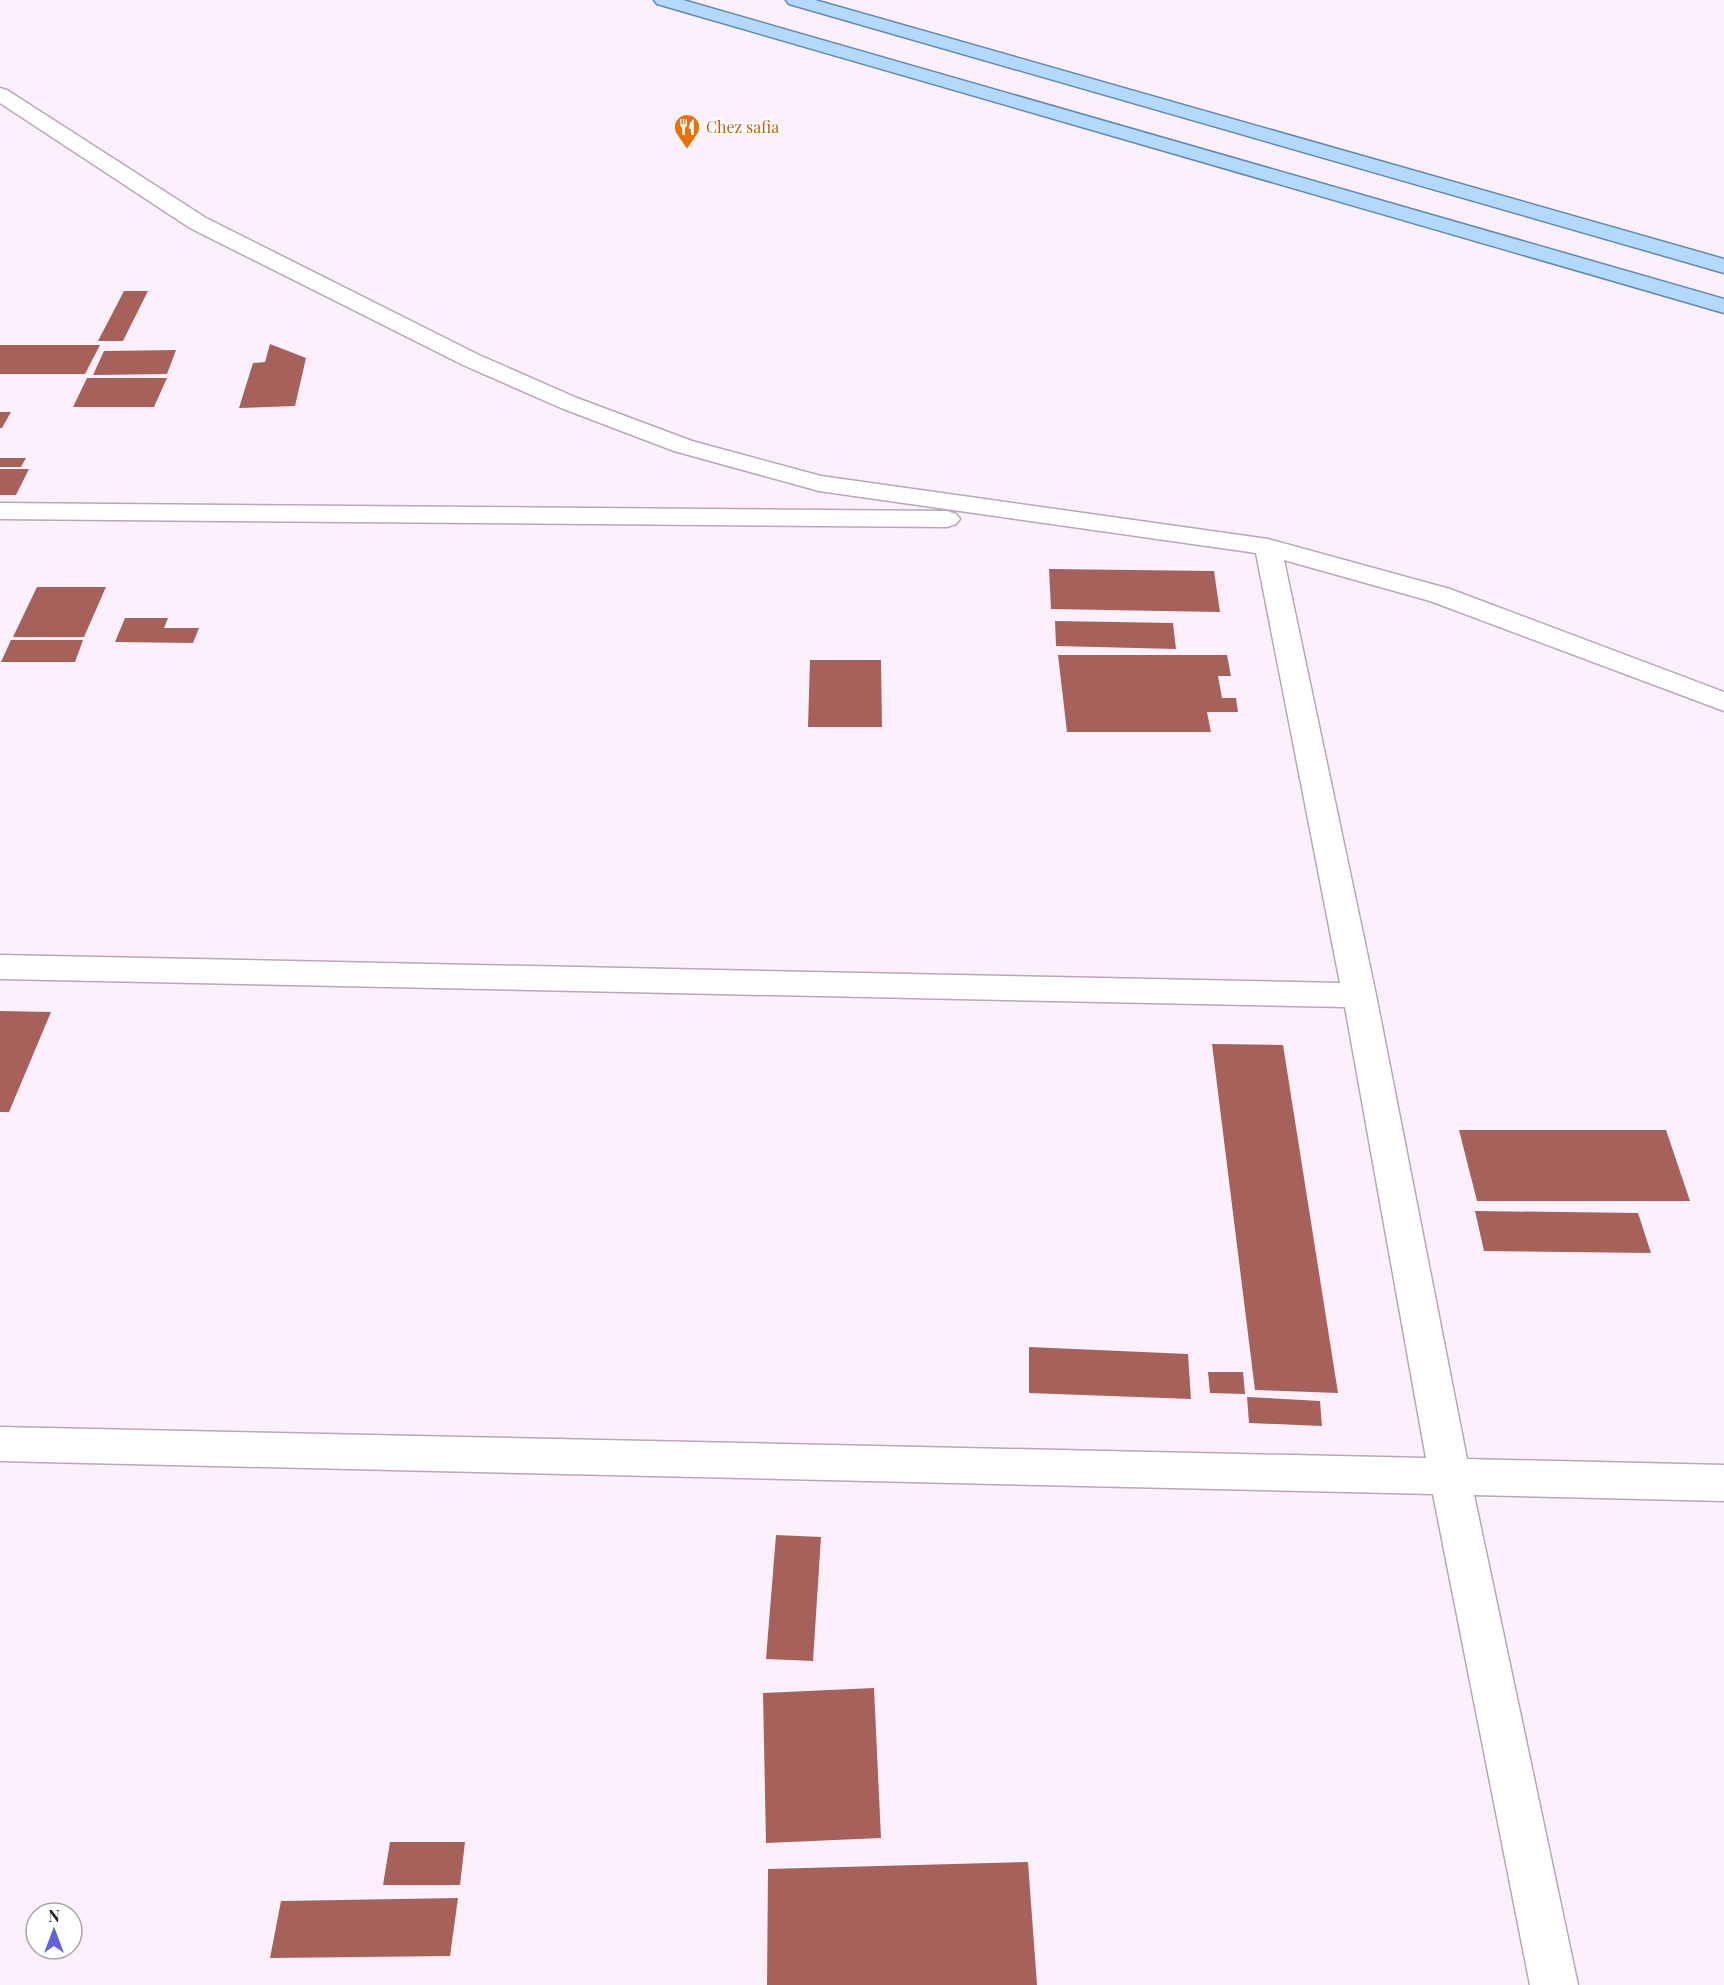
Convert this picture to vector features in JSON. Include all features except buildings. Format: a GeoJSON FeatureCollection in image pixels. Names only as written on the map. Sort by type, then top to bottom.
{"type":"FeatureCollection","features":[{"type":"Feature","properties":{"kind":"main road"},"geometry":{"type":"LineString","coordinates":[[663,0],[1724,306]]}},
{"type":"Feature","properties":{"kind":"main road"},"geometry":{"type":"LineString","coordinates":[[795,0],[1724,267]]}},
{"type":"Feature","properties":{"kind":"street"},"geometry":{"type":"LineString","coordinates":[[0,94],[198,223],[471,360],[568,403],[683,446],[819,483],[1268,547],[1440,595],[1724,702]]}},
{"type":"Feature","properties":{"kind":"street"},"geometry":{"type":"LineString","coordinates":[[0,511],[1081,520]]}},
{"type":"Feature","properties":{"kind":"street"},"geometry":{"type":"LineString","coordinates":[[1268,547],[1359,995],[1450,1477],[1554,1985]]}},
{"type":"Feature","properties":{"kind":"street"},"geometry":{"type":"LineString","coordinates":[[0,967],[1359,995]]}},
{"type":"Feature","properties":{"kind":"street"},"geometry":{"type":"LineString","coordinates":[[0,1444],[1724,1483]]}},
{"type":"Feature","properties":{"kind":"place","name":"Chez safia"},"geometry":{"type":"Point","coordinates":[687,150]}}]}
